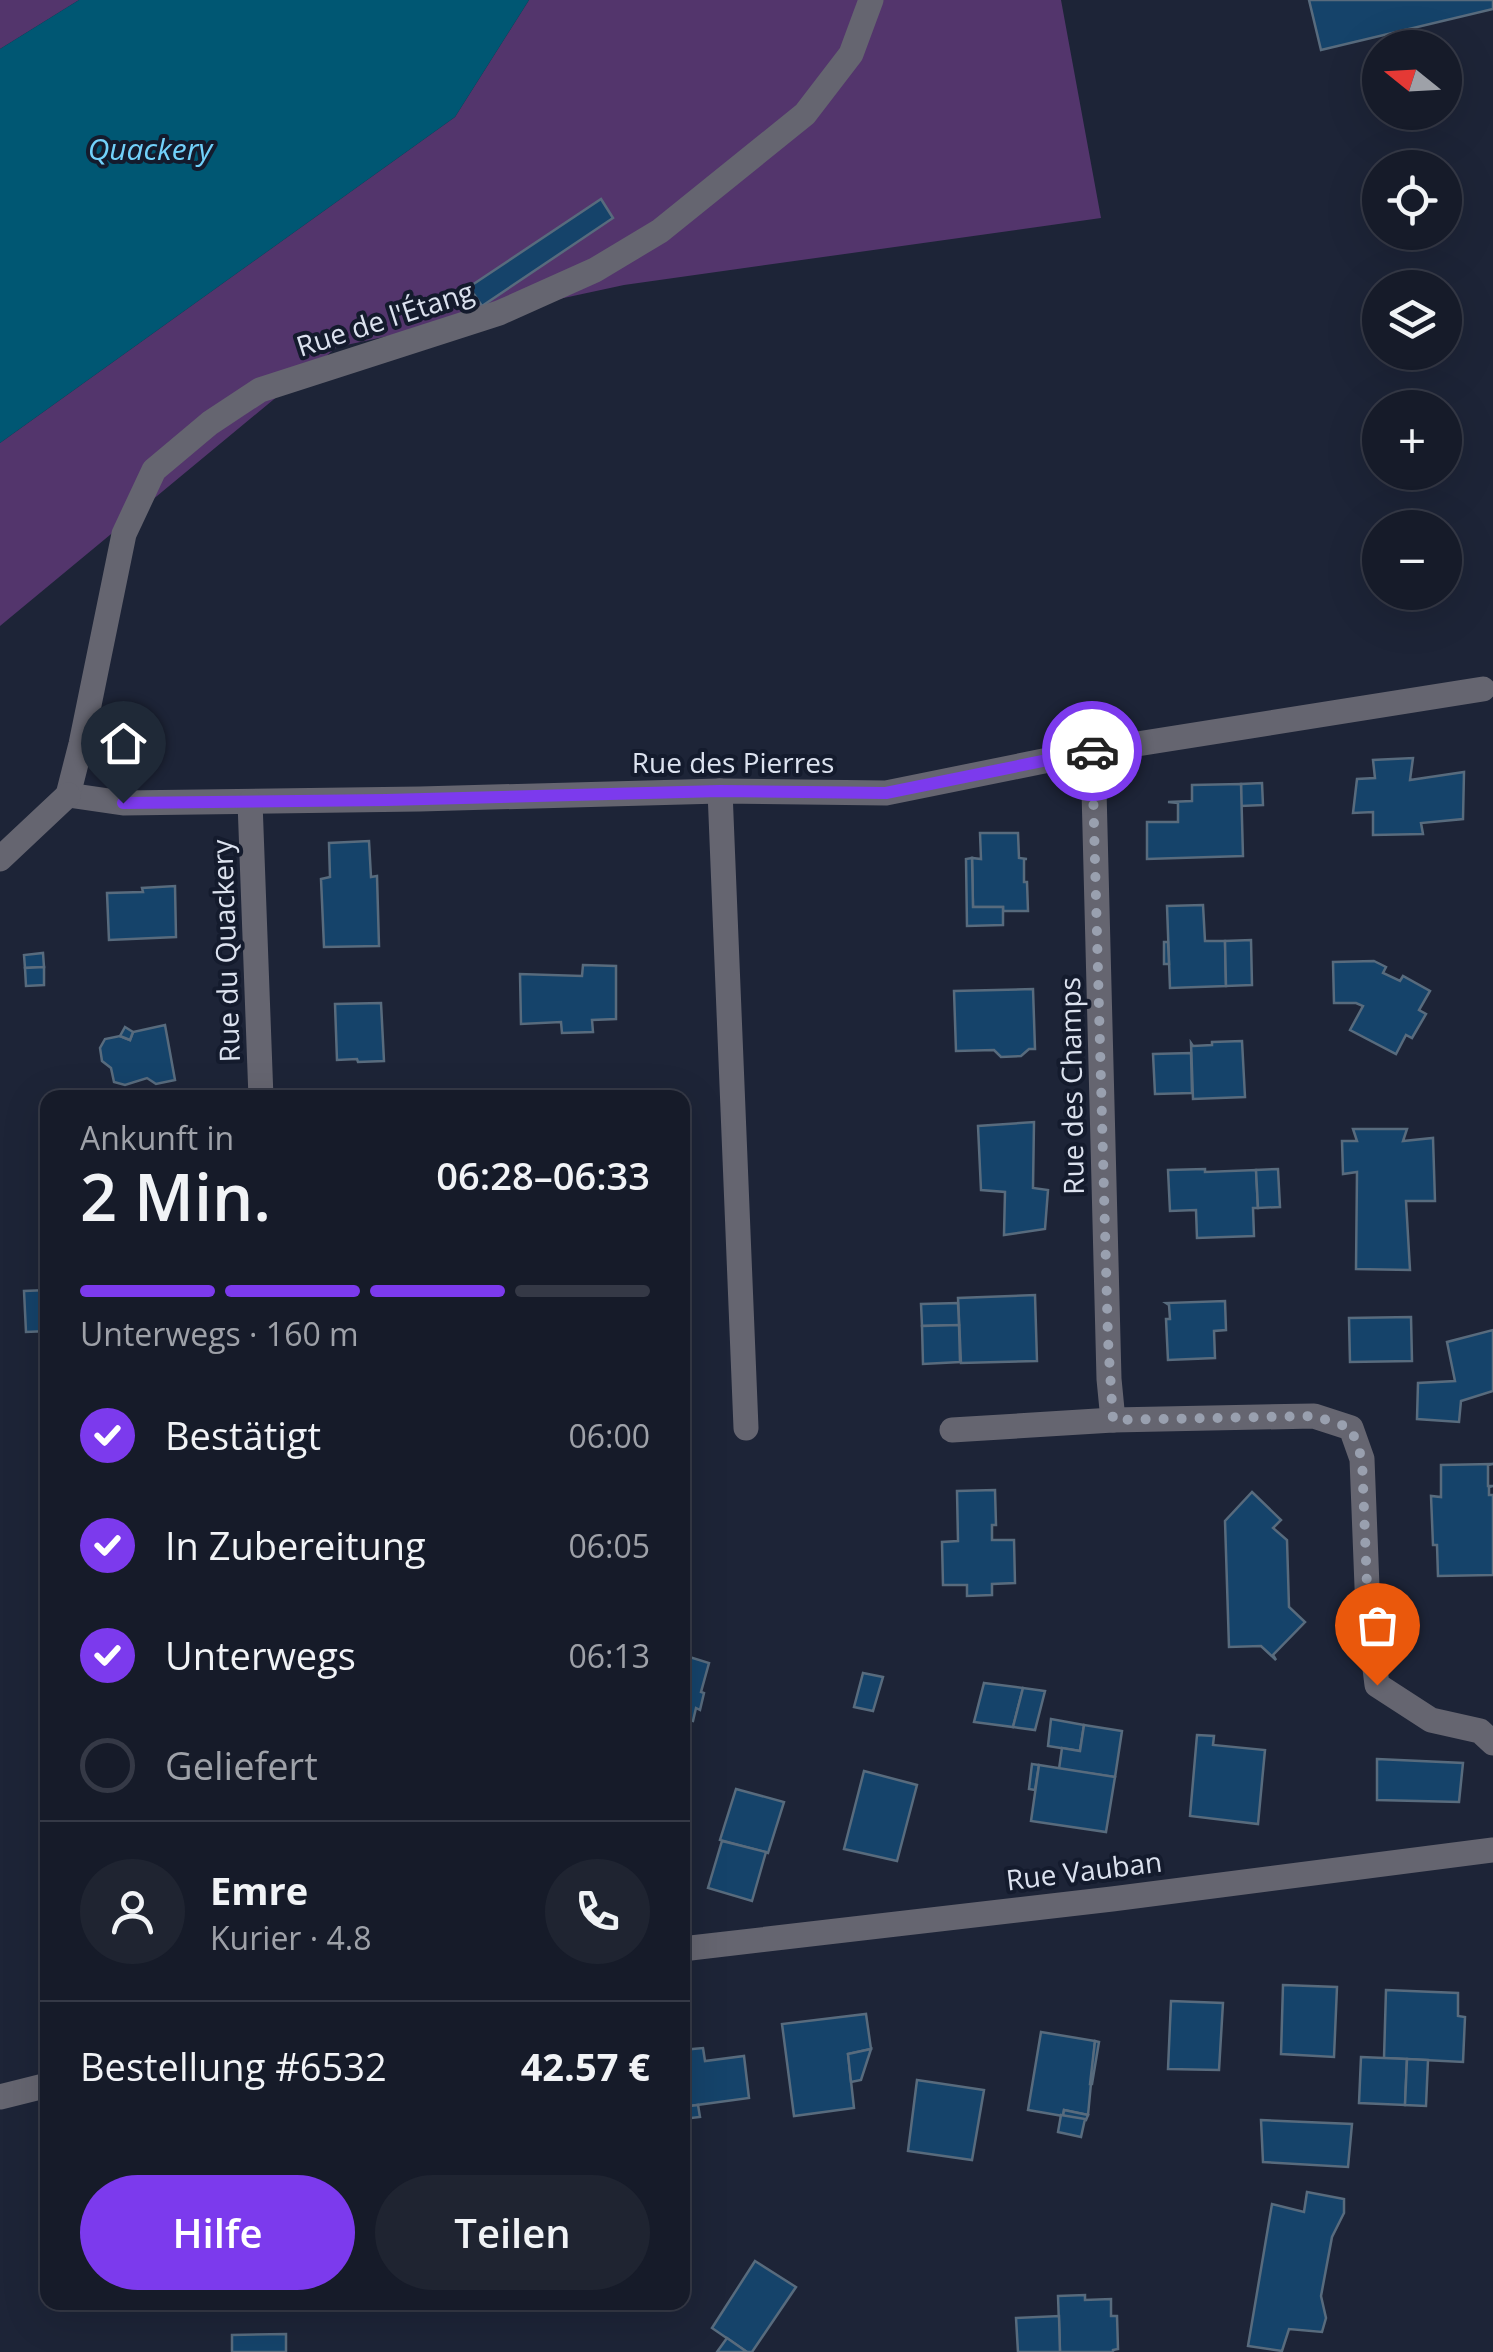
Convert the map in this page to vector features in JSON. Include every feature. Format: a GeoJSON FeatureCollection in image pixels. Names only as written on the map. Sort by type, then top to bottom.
{"type":"FeatureCollection","features":[{"type":"Feature","properties":{"kind":"street","name":"Rue de l'Étang"},"geometry":{"type":"LineString","coordinates":[[68,795],[124,534],[154,470],[260,390],[499,313],[595,270],[660,231],[805,114],[852,54],[872,0]]}},
{"type":"Feature","properties":{"kind":"street","name":"Rue des Pierres"},"geometry":{"type":"LineString","coordinates":[[68,795],[123,803],[720,791],[886,793],[1093,751],[1484,689]]}},
{"type":"Feature","properties":{"kind":"street","name":"Rue des Champs"},"geometry":{"type":"LineString","coordinates":[[1093,751],[1108,1360],[1113,1420]]}},
{"type":"Feature","properties":{"kind":"street"},"geometry":{"type":"LineString","coordinates":[[720,791],[746,1428]]}},
{"type":"Feature","properties":{"kind":"street"},"geometry":{"type":"LineString","coordinates":[[0,859],[68,795]]}},
{"type":"Feature","properties":{"kind":"street","name":"Rue du Quackery"},"geometry":{"type":"LineString","coordinates":[[250,802],[261,1090]]}},
{"type":"Feature","properties":{"kind":"street"},"geometry":{"type":"LineString","coordinates":[[952,1430],[1113,1420],[1314,1416],[1351,1428],[1362,1459],[1368,1612],[1377,1685],[1431,1720],[1480,1732],[1493,1743]]}},
{"type":"Feature","properties":{"kind":"street","name":"Rue Vauban"},"geometry":{"type":"LineString","coordinates":[[690,1948],[1493,1850]]}},
{"type":"Feature","properties":{"kind":"street"},"geometry":{"type":"LineString","coordinates":[[0,2097],[40,2087]]}},
{"type":"Feature","properties":{"kind":"shaded area"},"geometry":{"type":"Polygon","coordinates":[[[0,0],[79,0],[0,49],[0,0]]]}},
{"type":"Feature","properties":{"kind":"shaded area"},"geometry":{"type":"Polygon","coordinates":[[[529,0],[1061,0],[1101,218],[624,285],[337,347],[0,626],[0,443],[455,117],[529,0]]]}},
{"type":"Feature","properties":{"kind":"water","name":"Quackery"},"geometry":{"type":"Polygon","coordinates":[[[79,0],[529,0],[455,117],[0,443],[0,49],[79,0]]]}},
{"type":"Feature","properties":{"kind":"building"},"geometry":{"type":"Polygon","coordinates":[[[1309,0],[1493,0],[1493,9],[1405,30],[1362,30],[1362,40],[1321,50],[1309,0]]]}},
{"type":"Feature","properties":{"kind":"building"},"geometry":{"type":"Polygon","coordinates":[[[601,199],[613,218],[482,306],[469,287],[601,199]]]}},
{"type":"Feature","properties":{"kind":"building"},"geometry":{"type":"Polygon","coordinates":[[[1413,758],[1410,780],[1464,772],[1463,819],[1421,823],[1423,834],[1373,835],[1373,812],[1353,813],[1357,779],[1375,778],[1373,760],[1413,758]]]}},
{"type":"Feature","properties":{"kind":"building"},"geometry":{"type":"Polygon","coordinates":[[[1262,783],[1263,805],[1241,806],[1241,784],[1262,783]]]}},
{"type":"Feature","properties":{"kind":"building"},"geometry":{"type":"Polygon","coordinates":[[[1241,784],[1243,856],[1147,859],[1147,822],[1178,822],[1178,803],[1168,802],[1192,801],[1192,785],[1241,784]]]}},
{"type":"Feature","properties":{"kind":"building"},"geometry":{"type":"Polygon","coordinates":[[[980,833],[1018,833],[1019,858],[1027,859],[1024,882],[1028,911],[973,907],[972,858],[981,859],[980,833]]]}},
{"type":"Feature","properties":{"kind":"building"},"geometry":{"type":"Polygon","coordinates":[[[369,841],[371,877],[377,876],[379,946],[324,947],[321,879],[330,877],[329,843],[369,841]]]}},
{"type":"Feature","properties":{"kind":"building"},"geometry":{"type":"Polygon","coordinates":[[[972,858],[973,907],[1003,907],[1003,925],[967,926],[966,859],[972,858]]]}},
{"type":"Feature","properties":{"kind":"building"},"geometry":{"type":"Polygon","coordinates":[[[175,886],[176,937],[109,940],[107,893],[175,886]]]}},
{"type":"Feature","properties":{"kind":"building"},"geometry":{"type":"Polygon","coordinates":[[[1203,905],[1205,941],[1225,941],[1226,986],[1170,988],[1167,906],[1203,905]]]}},
{"type":"Feature","properties":{"kind":"building"},"geometry":{"type":"Polygon","coordinates":[[[1251,940],[1252,985],[1226,986],[1225,941],[1251,940]]]}},
{"type":"Feature","properties":{"kind":"building"},"geometry":{"type":"Polygon","coordinates":[[[1164,942],[1168,942],[1169,964],[1164,964],[1164,942]]]}},
{"type":"Feature","properties":{"kind":"building"},"geometry":{"type":"Polygon","coordinates":[[[43,953],[44,967],[25,968],[24,955],[43,953]]]}},
{"type":"Feature","properties":{"kind":"building"},"geometry":{"type":"Polygon","coordinates":[[[1374,961],[1386,967],[1383,973],[1400,981],[1403,976],[1430,991],[1419,1010],[1426,1014],[1412,1038],[1406,1035],[1396,1054],[1350,1030],[1363,1006],[1334,1003],[1333,962],[1374,961]]]}},
{"type":"Feature","properties":{"kind":"building"},"geometry":{"type":"Polygon","coordinates":[[[583,965],[616,966],[616,1019],[592,1020],[593,1032],[562,1033],[561,1022],[521,1024],[520,974],[582,976],[583,965]]]}},
{"type":"Feature","properties":{"kind":"building"},"geometry":{"type":"Polygon","coordinates":[[[44,967],[44,985],[26,986],[25,968],[44,967]]]}},
{"type":"Feature","properties":{"kind":"building"},"geometry":{"type":"Polygon","coordinates":[[[1033,989],[1035,1049],[1021,1056],[1001,1057],[994,1050],[956,1051],[954,991],[1033,989]]]}},
{"type":"Feature","properties":{"kind":"building"},"geometry":{"type":"Polygon","coordinates":[[[381,1003],[384,1061],[337,1060],[335,1004],[381,1003]]]}},
{"type":"Feature","properties":{"kind":"building"},"geometry":{"type":"Polygon","coordinates":[[[165,1025],[175,1080],[156,1084],[147,1078],[125,1085],[114,1082],[111,1068],[102,1061],[100,1048],[105,1039],[120,1036],[130,1040],[133,1032],[165,1025]]]}},
{"type":"Feature","properties":{"kind":"building"},"geometry":{"type":"Polygon","coordinates":[[[125,1027],[133,1032],[130,1040],[120,1036],[125,1027]]]}},
{"type":"Feature","properties":{"kind":"building"},"geometry":{"type":"Polygon","coordinates":[[[1242,1041],[1245,1097],[1193,1099],[1191,1043],[1193,1046],[1242,1041]]]}},
{"type":"Feature","properties":{"kind":"building"},"geometry":{"type":"Polygon","coordinates":[[[1191,1053],[1192,1093],[1155,1094],[1153,1054],[1191,1053]]]}},
{"type":"Feature","properties":{"kind":"building"},"geometry":{"type":"Polygon","coordinates":[[[1034,1122],[1033,1188],[1048,1190],[1045,1229],[1004,1235],[1005,1192],[981,1190],[978,1126],[1034,1122]]]}},
{"type":"Feature","properties":{"kind":"building"},"geometry":{"type":"Polygon","coordinates":[[[1353,1129],[1407,1129],[1403,1141],[1433,1138],[1435,1201],[1406,1201],[1410,1270],[1356,1269],[1357,1172],[1343,1174],[1342,1141],[1357,1141],[1353,1129]]]}},
{"type":"Feature","properties":{"kind":"building"},"geometry":{"type":"Polygon","coordinates":[[[1278,1169],[1280,1207],[1258,1208],[1256,1170],[1278,1169]]]}},
{"type":"Feature","properties":{"kind":"building"},"geometry":{"type":"Polygon","coordinates":[[[1168,1170],[1256,1170],[1258,1208],[1253,1208],[1254,1236],[1197,1238],[1196,1210],[1170,1211],[1168,1170]]]}},
{"type":"Feature","properties":{"kind":"building"},"geometry":{"type":"Polygon","coordinates":[[[40,1290],[40,1331],[26,1332],[24,1291],[40,1290]]]}},
{"type":"Feature","properties":{"kind":"building"},"geometry":{"type":"Polygon","coordinates":[[[1035,1295],[1037,1361],[961,1363],[958,1298],[1035,1295]]]}},
{"type":"Feature","properties":{"kind":"building"},"geometry":{"type":"Polygon","coordinates":[[[1225,1301],[1226,1330],[1214,1331],[1215,1358],[1168,1360],[1166,1319],[1170,1319],[1166,1303],[1225,1301]]]}},
{"type":"Feature","properties":{"kind":"building"},"geometry":{"type":"Polygon","coordinates":[[[958,1303],[959,1325],[922,1326],[921,1304],[958,1303]]]}},
{"type":"Feature","properties":{"kind":"building"},"geometry":{"type":"Polygon","coordinates":[[[1411,1317],[1412,1361],[1350,1362],[1349,1318],[1411,1317]]]}},
{"type":"Feature","properties":{"kind":"building"},"geometry":{"type":"Polygon","coordinates":[[[959,1325],[960,1362],[923,1364],[922,1326],[959,1325]]]}},
{"type":"Feature","properties":{"kind":"building"},"geometry":{"type":"Polygon","coordinates":[[[1493,1330],[1493,1391],[1461,1401],[1459,1422],[1417,1419],[1418,1383],[1455,1381],[1447,1342],[1493,1330]]]}},
{"type":"Feature","properties":{"kind":"building"},"geometry":{"type":"Polygon","coordinates":[[[1493,1464],[1488,1465],[1488,1486],[1493,1486],[1489,1487],[1489,1495],[1493,1495],[1493,1575],[1438,1576],[1431,1496],[1441,1497],[1441,1465],[1493,1464]]]}},
{"type":"Feature","properties":{"kind":"building"},"geometry":{"type":"Polygon","coordinates":[[[995,1490],[996,1525],[992,1525],[992,1540],[1014,1540],[1015,1583],[992,1584],[992,1595],[967,1596],[967,1585],[943,1585],[942,1542],[958,1541],[957,1491],[995,1490]]]}},
{"type":"Feature","properties":{"kind":"building"},"geometry":{"type":"Polygon","coordinates":[[[1252,1492],[1281,1520],[1273,1528],[1287,1540],[1289,1607],[1305,1622],[1273,1655],[1276,1660],[1261,1646],[1229,1647],[1225,1521],[1252,1492]]]}},
{"type":"Feature","properties":{"kind":"building"},"geometry":{"type":"Polygon","coordinates":[[[690,1657],[709,1663],[700,1710],[696,1708],[693,1721],[690,1657]]]}},
{"type":"Feature","properties":{"kind":"building"},"geometry":{"type":"Polygon","coordinates":[[[863,1673],[883,1677],[873,1711],[854,1707],[863,1673]]]}},
{"type":"Feature","properties":{"kind":"building"},"geometry":{"type":"Polygon","coordinates":[[[984,1683],[1023,1688],[1013,1727],[974,1722],[984,1683]]]}},
{"type":"Feature","properties":{"kind":"building"},"geometry":{"type":"Polygon","coordinates":[[[1023,1688],[1045,1691],[1035,1730],[1013,1727],[1023,1688]]]}},
{"type":"Feature","properties":{"kind":"building"},"geometry":{"type":"Polygon","coordinates":[[[1051,1719],[1084,1725],[1080,1751],[1048,1746],[1051,1719]]]}},
{"type":"Feature","properties":{"kind":"building"},"geometry":{"type":"Polygon","coordinates":[[[1084,1725],[1122,1731],[1115,1777],[1059,1769],[1062,1748],[1080,1751],[1084,1725]]]}},
{"type":"Feature","properties":{"kind":"building"},"geometry":{"type":"Polygon","coordinates":[[[1197,1735],[1214,1736],[1213,1745],[1265,1750],[1258,1824],[1190,1816],[1197,1735]]]}},
{"type":"Feature","properties":{"kind":"building"},"geometry":{"type":"Polygon","coordinates":[[[1377,1759],[1463,1763],[1459,1802],[1377,1800],[1377,1759]]]}},
{"type":"Feature","properties":{"kind":"building"},"geometry":{"type":"Polygon","coordinates":[[[1032,1764],[1039,1765],[1035,1790],[1029,1789],[1032,1764]]]}},
{"type":"Feature","properties":{"kind":"building"},"geometry":{"type":"Polygon","coordinates":[[[1039,1765],[1115,1777],[1106,1832],[1031,1821],[1039,1765]]]}},
{"type":"Feature","properties":{"kind":"building"},"geometry":{"type":"Polygon","coordinates":[[[864,1771],[917,1785],[897,1861],[844,1849],[864,1771]]]}},
{"type":"Feature","properties":{"kind":"building"},"geometry":{"type":"Polygon","coordinates":[[[736,1789],[784,1802],[768,1853],[720,1840],[736,1789]]]}},
{"type":"Feature","properties":{"kind":"building"},"geometry":{"type":"Polygon","coordinates":[[[722,1841],[766,1852],[752,1901],[708,1888],[722,1841]]]}},
{"type":"Feature","properties":{"kind":"building"},"geometry":{"type":"Polygon","coordinates":[[[1283,1985],[1337,1987],[1334,2057],[1281,2054],[1283,1985]]]}},
{"type":"Feature","properties":{"kind":"building"},"geometry":{"type":"Polygon","coordinates":[[[1386,1990],[1458,1993],[1458,2016],[1465,2017],[1463,2062],[1384,2058],[1386,1990]]]}},
{"type":"Feature","properties":{"kind":"building"},"geometry":{"type":"Polygon","coordinates":[[[1171,2001],[1223,2003],[1219,2070],[1168,2069],[1171,2001]]]}},
{"type":"Feature","properties":{"kind":"building"},"geometry":{"type":"Polygon","coordinates":[[[866,2014],[871,2049],[848,2054],[854,2108],[794,2116],[782,2024],[866,2014]]]}},
{"type":"Feature","properties":{"kind":"building"},"geometry":{"type":"Polygon","coordinates":[[[1041,2032],[1095,2041],[1088,2115],[1064,2110],[1063,2116],[1028,2110],[1041,2032]]]}},
{"type":"Feature","properties":{"kind":"building"},"geometry":{"type":"Polygon","coordinates":[[[1095,2041],[1099,2042],[1090,2084],[1095,2041]]]}},
{"type":"Feature","properties":{"kind":"building"},"geometry":{"type":"Polygon","coordinates":[[[703,2048],[705,2061],[744,2056],[749,2098],[690,2106],[690,2049],[703,2048]]]}},
{"type":"Feature","properties":{"kind":"building"},"geometry":{"type":"Polygon","coordinates":[[[871,2049],[861,2080],[851,2082],[848,2054],[871,2049]]]}},
{"type":"Feature","properties":{"kind":"building"},"geometry":{"type":"Polygon","coordinates":[[[1361,2057],[1407,2059],[1405,2105],[1359,2103],[1361,2057]]]}},
{"type":"Feature","properties":{"kind":"building"},"geometry":{"type":"Polygon","coordinates":[[[1407,2059],[1428,2060],[1426,2106],[1405,2105],[1407,2059]]]}},
{"type":"Feature","properties":{"kind":"building"},"geometry":{"type":"Polygon","coordinates":[[[917,2080],[984,2090],[972,2160],[908,2151],[917,2080]]]}},
{"type":"Feature","properties":{"kind":"building"},"geometry":{"type":"Polygon","coordinates":[[[698,2105],[700,2117],[690,2118],[690,2106],[698,2105]]]}},
{"type":"Feature","properties":{"kind":"building"},"geometry":{"type":"Polygon","coordinates":[[[1064,2110],[1088,2115],[1086,2120],[1063,2116],[1064,2110]]]}},
{"type":"Feature","properties":{"kind":"building"},"geometry":{"type":"Polygon","coordinates":[[[1061,2115],[1085,2119],[1081,2137],[1058,2132],[1061,2115]]]}},
{"type":"Feature","properties":{"kind":"building"},"geometry":{"type":"Polygon","coordinates":[[[1261,2120],[1352,2124],[1348,2167],[1263,2162],[1261,2120]]]}},
{"type":"Feature","properties":{"kind":"building"},"geometry":{"type":"Polygon","coordinates":[[[1307,2192],[1344,2199],[1344,2213],[1332,2237],[1321,2296],[1326,2318],[1322,2332],[1289,2329],[1282,2351],[1248,2346],[1272,2204],[1304,2212],[1307,2192]]]}},
{"type":"Feature","properties":{"kind":"building"},"geometry":{"type":"Polygon","coordinates":[[[755,2261],[796,2287],[752,2352],[747,2352],[712,2328],[755,2261]]]}},
{"type":"Feature","properties":{"kind":"building"},"geometry":{"type":"Polygon","coordinates":[[[1085,2295],[1085,2300],[1111,2299],[1111,2316],[1117,2316],[1118,2349],[1113,2352],[1060,2352],[1058,2296],[1085,2295]]]}},
{"type":"Feature","properties":{"kind":"building"},"geometry":{"type":"Polygon","coordinates":[[[1059,2316],[1060,2352],[1018,2352],[1016,2318],[1059,2316]]]}},
{"type":"Feature","properties":{"kind":"building"},"geometry":{"type":"Polygon","coordinates":[[[286,2334],[286,2352],[232,2352],[232,2335],[286,2334]]]}},
{"type":"Feature","properties":{"kind":"building"},"geometry":{"type":"Polygon","coordinates":[[[727,2338],[747,2352],[717,2352],[727,2338]]]}},
{"type":"Feature","properties":{"kind":"way so far"},"geometry":{"type":"LineString","coordinates":[[1092,751],[1113,1420],[1314,1416],[1351,1428],[1362,1459],[1368,1612],[1377,1685]]}},
{"type":"Feature","properties":{"kind":"route"},"geometry":{"type":"LineString","coordinates":[[123,803],[720,791],[886,793],[1092,751]]}}]}
